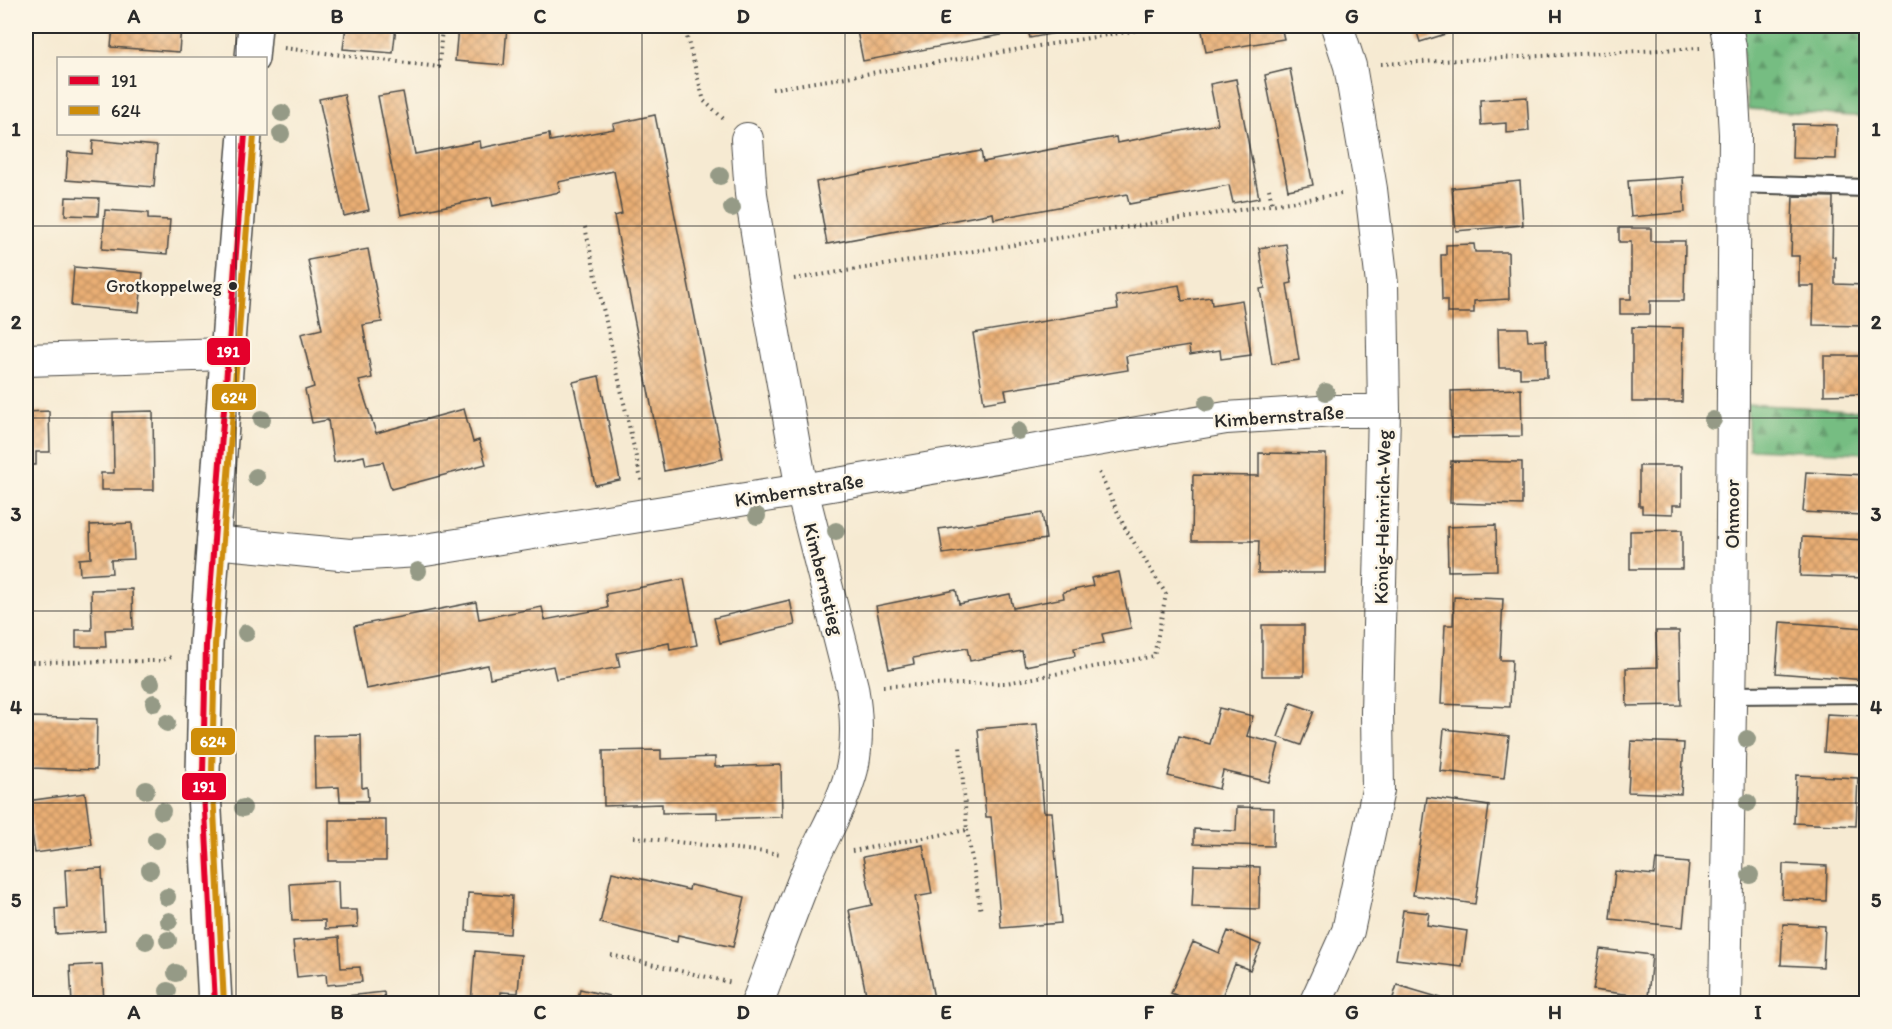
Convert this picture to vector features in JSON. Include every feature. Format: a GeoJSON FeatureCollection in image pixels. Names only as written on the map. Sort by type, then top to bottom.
{"type":"FeatureCollection","features":[{"type":"Feature","properties":{"kind":"main road"},"geometry":{"type":"LineString","coordinates":[[215,1004],[203,773],[206,645],[245,135]]}},
{"type":"Feature","properties":{"kind":"street","name":"König-Heinrich-Weg"},"geometry":{"type":"LineString","coordinates":[[1315,1004],[1348,931],[1378,790],[1377,712],[1384,411],[1382,284],[1371,189],[1350,66],[1337,26]]}},
{"type":"Feature","properties":{"kind":"street","name":"Ohmoor"},"geometry":{"type":"LineString","coordinates":[[1723,1004],[1725,998],[1730,694],[1735,134],[1728,36]]}},
{"type":"Feature","properties":{"kind":"street","name":"Kimbernstieg"},"geometry":{"type":"LineString","coordinates":[[747,139],[751,195],[802,490],[852,687],[856,713],[856,741],[851,771],[836,811],[813,858],[760,997]]}},
{"type":"Feature","properties":{"kind":"street"},"geometry":{"type":"LineString","coordinates":[[26,360],[227,354]]}},
{"type":"Feature","properties":{"kind":"street","name":"Kimbernstraße"},"geometry":{"type":"LineString","coordinates":[[213,542],[350,555],[419,551],[802,490],[1226,418],[1335,411],[1384,411]]}},
{"type":"Feature","properties":{"kind":"lane"},"geometry":{"type":"LineString","coordinates":[[1734,184],[1866,188]]}},
{"type":"Feature","properties":{"kind":"lane"},"geometry":{"type":"LineString","coordinates":[[1730,694],[1866,694]]}},
{"type":"Feature","properties":{"kind":"path"},"geometry":{"type":"LineString","coordinates":[[253,43],[439,67],[442,26]]}},
{"type":"Feature","properties":{"kind":"path"},"geometry":{"type":"LineString","coordinates":[[684,26],[704,101],[747,139]]}},
{"type":"Feature","properties":{"kind":"path"},"geometry":{"type":"LineString","coordinates":[[772,89],[1163,26]]}},
{"type":"Feature","properties":{"kind":"path"},"geometry":{"type":"LineString","coordinates":[[1350,66],[1728,36]]}},
{"type":"Feature","properties":{"kind":"path"},"geometry":{"type":"LineString","coordinates":[[1269,189],[1272,204]]}},
{"type":"Feature","properties":{"kind":"path"},"geometry":{"type":"LineString","coordinates":[[765,283],[1371,189]]}},
{"type":"Feature","properties":{"kind":"path"},"geometry":{"type":"LineString","coordinates":[[585,227],[649,514]]}},
{"type":"Feature","properties":{"kind":"path"},"geometry":{"type":"LineString","coordinates":[[852,687],[1006,683],[1154,656],[1166,594],[1125,528],[1095,465],[1090,440]]}},
{"type":"Feature","properties":{"kind":"path"},"geometry":{"type":"LineString","coordinates":[[26,662],[159,661],[206,645]]}},
{"type":"Feature","properties":{"kind":"path"},"geometry":{"type":"LineString","coordinates":[[960,746],[967,830],[981,912]]}},
{"type":"Feature","properties":{"kind":"path"},"geometry":{"type":"LineString","coordinates":[[634,837],[813,858],[967,830]]}},
{"type":"Feature","properties":{"kind":"path"},"geometry":{"type":"LineString","coordinates":[[611,955],[760,997]]}},
{"type":"Feature","properties":{"kind":"green space"},"geometry":{"type":"Polygon","coordinates":[[[1740,26],[1866,26],[1866,117],[1748,109],[1740,26]]]}},
{"type":"Feature","properties":{"kind":"green space"},"geometry":{"type":"Polygon","coordinates":[[[1747,404],[1866,411],[1866,453],[1749,449],[1747,404]]]}},
{"type":"Feature","properties":{"kind":"building"},"geometry":{"type":"Polygon","coordinates":[[[113,26],[181,26],[179,52],[111,47],[113,26]]]}},
{"type":"Feature","properties":{"kind":"building"},"geometry":{"type":"Polygon","coordinates":[[[346,26],[396,26],[393,53],[343,49],[346,26]]]}},
{"type":"Feature","properties":{"kind":"building"},"geometry":{"type":"Polygon","coordinates":[[[458,26],[507,26],[504,65],[455,61],[458,26]]]}},
{"type":"Feature","properties":{"kind":"building"},"geometry":{"type":"Polygon","coordinates":[[[856,26],[1087,27],[1030,38],[1028,30],[863,61],[856,26]]]}},
{"type":"Feature","properties":{"kind":"building"},"geometry":{"type":"Polygon","coordinates":[[[1097,26],[1127,26],[1127,27],[1098,32],[1097,26]]]}},
{"type":"Feature","properties":{"kind":"building"},"geometry":{"type":"Polygon","coordinates":[[[1201,26],[1281,26],[1284,39],[1206,52],[1201,26]]]}},
{"type":"Feature","properties":{"kind":"building"},"geometry":{"type":"Polygon","coordinates":[[[1415,26],[1471,26],[1420,42],[1415,26]]]}},
{"type":"Feature","properties":{"kind":"building"},"geometry":{"type":"Polygon","coordinates":[[[1592,26],[1621,26],[1621,27],[1593,30],[1592,26]]]}},
{"type":"Feature","properties":{"kind":"building"},"geometry":{"type":"Polygon","coordinates":[[[1290,69],[1313,185],[1288,190],[1265,75],[1290,69]]]}},
{"type":"Feature","properties":{"kind":"building"},"geometry":{"type":"Polygon","coordinates":[[[1236,79],[1259,198],[1233,203],[1229,185],[1129,204],[1127,194],[994,219],[993,213],[827,244],[816,182],[981,151],[983,162],[1116,137],[1117,143],[1218,124],[1210,84],[1236,79]]]}},
{"type":"Feature","properties":{"kind":"building"},"geometry":{"type":"Polygon","coordinates":[[[403,92],[415,154],[480,141],[481,148],[549,134],[550,141],[614,129],[613,124],[655,115],[723,459],[664,471],[614,216],[622,214],[614,171],[558,182],[560,192],[493,206],[491,197],[401,215],[378,96],[403,92]]]}},
{"type":"Feature","properties":{"kind":"building"},"geometry":{"type":"Polygon","coordinates":[[[344,94],[369,210],[344,216],[319,99],[344,94]]]}},
{"type":"Feature","properties":{"kind":"building"},"geometry":{"type":"Polygon","coordinates":[[[1527,97],[1529,131],[1506,133],[1506,123],[1481,125],[1480,100],[1527,97]]]}},
{"type":"Feature","properties":{"kind":"building"},"geometry":{"type":"Polygon","coordinates":[[[1793,124],[1837,125],[1836,159],[1792,158],[1793,124]]]}},
{"type":"Feature","properties":{"kind":"building"},"geometry":{"type":"Polygon","coordinates":[[[93,140],[157,146],[154,187],[66,180],[68,152],[92,154],[93,140]]]}},
{"type":"Feature","properties":{"kind":"building"},"geometry":{"type":"Polygon","coordinates":[[[1683,177],[1685,212],[1631,217],[1628,181],[1683,177]]]}},
{"type":"Feature","properties":{"kind":"building"},"geometry":{"type":"Polygon","coordinates":[[[1520,181],[1523,225],[1456,231],[1452,188],[1520,181]]]}},
{"type":"Feature","properties":{"kind":"building"},"geometry":{"type":"Polygon","coordinates":[[[1793,196],[1833,197],[1832,257],[1835,257],[1835,284],[1866,285],[1866,326],[1813,325],[1814,286],[1799,286],[1799,256],[1791,256],[1793,196]]]}},
{"type":"Feature","properties":{"kind":"building"},"geometry":{"type":"Polygon","coordinates":[[[1864,196],[1866,196],[1866,234],[1862,234],[1864,196]]]}},
{"type":"Feature","properties":{"kind":"building"},"geometry":{"type":"Polygon","coordinates":[[[66,197],[99,198],[98,216],[65,215],[66,197]]]}},
{"type":"Feature","properties":{"kind":"building"},"geometry":{"type":"Polygon","coordinates":[[[105,210],[148,213],[148,219],[170,220],[167,254],[102,249],[105,210]]]}},
{"type":"Feature","properties":{"kind":"building"},"geometry":{"type":"Polygon","coordinates":[[[1619,228],[1651,228],[1651,241],[1685,241],[1684,301],[1650,301],[1650,314],[1620,314],[1620,299],[1631,299],[1631,242],[1619,242],[1619,228]]]}},
{"type":"Feature","properties":{"kind":"building"},"geometry":{"type":"Polygon","coordinates":[[[1286,244],[1292,283],[1287,284],[1299,360],[1272,364],[1260,289],[1265,288],[1259,248],[1286,244]]]}},
{"type":"Feature","properties":{"kind":"building"},"geometry":{"type":"Polygon","coordinates":[[[1474,244],[1475,252],[1508,252],[1509,299],[1474,301],[1474,313],[1447,313],[1447,300],[1442,300],[1441,255],[1446,255],[1446,245],[1474,244]]]}},
{"type":"Feature","properties":{"kind":"building"},"geometry":{"type":"Polygon","coordinates":[[[368,249],[382,322],[363,325],[372,378],[359,381],[376,433],[464,409],[473,442],[479,440],[486,464],[391,489],[383,462],[366,465],[364,456],[334,462],[328,420],[312,423],[305,390],[314,387],[301,334],[322,329],[308,260],[368,249]]]}},
{"type":"Feature","properties":{"kind":"building"},"geometry":{"type":"Polygon","coordinates":[[[74,267],[143,273],[139,312],[71,306],[74,267]]]}},
{"type":"Feature","properties":{"kind":"building"},"geometry":{"type":"Polygon","coordinates":[[[1179,285],[1182,301],[1211,297],[1212,305],[1242,300],[1251,355],[1221,359],[1220,350],[1190,355],[1189,346],[1126,356],[1128,370],[1005,390],[1007,399],[984,403],[973,333],[1118,309],[1116,296],[1179,285]]]}},
{"type":"Feature","properties":{"kind":"building"},"geometry":{"type":"Polygon","coordinates":[[[1632,327],[1683,328],[1682,402],[1632,402],[1632,327]]]}},
{"type":"Feature","properties":{"kind":"building"},"geometry":{"type":"Polygon","coordinates":[[[1498,328],[1527,328],[1528,341],[1546,340],[1547,377],[1520,378],[1520,368],[1499,368],[1498,328]]]}},
{"type":"Feature","properties":{"kind":"building"},"geometry":{"type":"Polygon","coordinates":[[[1824,356],[1866,356],[1866,394],[1824,395],[1824,356]]]}},
{"type":"Feature","properties":{"kind":"building"},"geometry":{"type":"Polygon","coordinates":[[[599,376],[620,480],[595,485],[573,382],[599,376]]]}},
{"type":"Feature","properties":{"kind":"building"},"geometry":{"type":"Polygon","coordinates":[[[1521,389],[1522,436],[1452,437],[1451,391],[1521,389]]]}},
{"type":"Feature","properties":{"kind":"building"},"geometry":{"type":"Polygon","coordinates":[[[49,411],[50,452],[36,452],[36,465],[26,465],[26,412],[49,411]]]}},
{"type":"Feature","properties":{"kind":"building"},"geometry":{"type":"Polygon","coordinates":[[[153,411],[154,490],[101,490],[101,473],[114,473],[113,412],[153,411]]]}},
{"type":"Feature","properties":{"kind":"building"},"geometry":{"type":"Polygon","coordinates":[[[1259,453],[1326,454],[1325,573],[1258,573],[1259,541],[1192,541],[1193,475],[1259,476],[1259,453]]]}},
{"type":"Feature","properties":{"kind":"building"},"geometry":{"type":"Polygon","coordinates":[[[1451,461],[1522,462],[1522,505],[1450,503],[1451,461]]]}},
{"type":"Feature","properties":{"kind":"building"},"geometry":{"type":"Polygon","coordinates":[[[1639,466],[1682,466],[1682,505],[1673,505],[1673,514],[1642,513],[1642,506],[1639,506],[1639,466]]]}},
{"type":"Feature","properties":{"kind":"building"},"geometry":{"type":"Polygon","coordinates":[[[1806,472],[1865,475],[1862,515],[1803,512],[1806,472]]]}},
{"type":"Feature","properties":{"kind":"building"},"geometry":{"type":"Polygon","coordinates":[[[1042,513],[1046,539],[943,554],[939,529],[1042,513]]]}},
{"type":"Feature","properties":{"kind":"building"},"geometry":{"type":"Polygon","coordinates":[[[132,523],[134,559],[111,560],[112,573],[80,575],[79,559],[91,558],[90,525],[132,523]]]}},
{"type":"Feature","properties":{"kind":"building"},"geometry":{"type":"Polygon","coordinates":[[[1496,525],[1497,570],[1448,571],[1447,527],[1496,525]]]}},
{"type":"Feature","properties":{"kind":"building"},"geometry":{"type":"Polygon","coordinates":[[[1682,530],[1682,569],[1630,569],[1630,531],[1682,530]]]}},
{"type":"Feature","properties":{"kind":"building"},"geometry":{"type":"Polygon","coordinates":[[[1802,537],[1866,540],[1866,578],[1800,576],[1802,537]]]}},
{"type":"Feature","properties":{"kind":"building"},"geometry":{"type":"Polygon","coordinates":[[[1119,572],[1131,628],[1102,634],[1104,643],[1074,648],[1075,656],[1025,666],[1022,651],[970,661],[967,648],[913,658],[914,664],[889,669],[876,606],[956,590],[959,604],[1010,594],[1013,608],[1064,598],[1063,592],[1093,586],[1091,578],[1119,572]]]}},
{"type":"Feature","properties":{"kind":"building"},"geometry":{"type":"Polygon","coordinates":[[[684,579],[697,645],[670,650],[669,643],[617,653],[620,667],[556,679],[553,666],[490,678],[488,665],[366,689],[354,626],[476,602],[479,619],[542,607],[545,620],[608,608],[606,594],[684,579]]]}},
{"type":"Feature","properties":{"kind":"building"},"geometry":{"type":"Polygon","coordinates":[[[132,589],[133,629],[105,630],[106,647],[76,647],[76,630],[92,630],[91,590],[132,589]]]}},
{"type":"Feature","properties":{"kind":"building"},"geometry":{"type":"Polygon","coordinates":[[[1454,597],[1503,599],[1500,660],[1512,660],[1510,707],[1441,704],[1445,625],[1453,625],[1454,597]]]}},
{"type":"Feature","properties":{"kind":"building"},"geometry":{"type":"Polygon","coordinates":[[[790,600],[795,625],[720,643],[714,618],[790,600]]]}},
{"type":"Feature","properties":{"kind":"building"},"geometry":{"type":"Polygon","coordinates":[[[1780,622],[1866,628],[1866,680],[1776,673],[1780,622]]]}},
{"type":"Feature","properties":{"kind":"building"},"geometry":{"type":"Polygon","coordinates":[[[1262,625],[1304,625],[1304,676],[1262,676],[1262,625]]]}},
{"type":"Feature","properties":{"kind":"building"},"geometry":{"type":"Polygon","coordinates":[[[1656,631],[1679,631],[1681,705],[1627,706],[1626,668],[1657,667],[1656,631]]]}},
{"type":"Feature","properties":{"kind":"building"},"geometry":{"type":"Polygon","coordinates":[[[1291,703],[1314,711],[1301,745],[1278,737],[1291,703]]]}},
{"type":"Feature","properties":{"kind":"building"},"geometry":{"type":"Polygon","coordinates":[[[1219,708],[1253,716],[1247,736],[1279,744],[1269,782],[1223,771],[1219,789],[1168,776],[1179,736],[1210,744],[1219,708]]]}},
{"type":"Feature","properties":{"kind":"building"},"geometry":{"type":"Polygon","coordinates":[[[1827,714],[1866,716],[1866,755],[1824,752],[1827,714]]]}},
{"type":"Feature","properties":{"kind":"building"},"geometry":{"type":"Polygon","coordinates":[[[31,717],[97,719],[96,770],[30,768],[31,717]]]}},
{"type":"Feature","properties":{"kind":"building"},"geometry":{"type":"Polygon","coordinates":[[[1037,724],[1044,812],[1052,812],[1061,923],[1001,928],[991,817],[986,817],[978,729],[1037,724]]]}},
{"type":"Feature","properties":{"kind":"building"},"geometry":{"type":"Polygon","coordinates":[[[1444,729],[1509,736],[1504,778],[1440,771],[1444,729]]]}},
{"type":"Feature","properties":{"kind":"building"},"geometry":{"type":"Polygon","coordinates":[[[361,735],[362,788],[367,787],[368,801],[340,801],[339,787],[315,788],[314,736],[361,735]]]}},
{"type":"Feature","properties":{"kind":"building"},"geometry":{"type":"Polygon","coordinates":[[[1631,741],[1684,743],[1681,794],[1628,792],[1631,741]]]}},
{"type":"Feature","properties":{"kind":"building"},"geometry":{"type":"Polygon","coordinates":[[[661,750],[661,759],[715,757],[715,767],[781,765],[782,817],[717,819],[717,812],[662,813],[662,804],[604,806],[603,751],[661,750]]]}},
{"type":"Feature","properties":{"kind":"building"},"geometry":{"type":"Polygon","coordinates":[[[1796,775],[1858,778],[1856,826],[1794,823],[1796,775]]]}},
{"type":"Feature","properties":{"kind":"building"},"geometry":{"type":"Polygon","coordinates":[[[85,793],[92,845],[35,853],[27,801],[85,793]]]}},
{"type":"Feature","properties":{"kind":"building"},"geometry":{"type":"Polygon","coordinates":[[[1427,797],[1489,806],[1475,904],[1413,895],[1427,797]]]}},
{"type":"Feature","properties":{"kind":"building"},"geometry":{"type":"Polygon","coordinates":[[[1237,807],[1274,808],[1273,846],[1194,844],[1194,829],[1236,831],[1237,807]]]}},
{"type":"Feature","properties":{"kind":"building"},"geometry":{"type":"Polygon","coordinates":[[[329,820],[386,820],[386,861],[329,861],[329,820]]]}},
{"type":"Feature","properties":{"kind":"building"},"geometry":{"type":"Polygon","coordinates":[[[923,845],[932,894],[915,897],[935,1004],[868,1004],[849,910],[872,905],[863,857],[923,845]]]}},
{"type":"Feature","properties":{"kind":"building"},"geometry":{"type":"Polygon","coordinates":[[[1656,860],[1689,863],[1683,927],[1610,919],[1615,871],[1654,875],[1656,860]]]}},
{"type":"Feature","properties":{"kind":"building"},"geometry":{"type":"Polygon","coordinates":[[[1783,864],[1827,866],[1826,901],[1782,899],[1783,864]]]}},
{"type":"Feature","properties":{"kind":"building"},"geometry":{"type":"Polygon","coordinates":[[[1194,865],[1260,867],[1259,909],[1192,907],[1194,865]]]}},
{"type":"Feature","properties":{"kind":"building"},"geometry":{"type":"Polygon","coordinates":[[[102,868],[105,931],[56,934],[55,909],[67,908],[65,870],[102,868]]]}},
{"type":"Feature","properties":{"kind":"building"},"geometry":{"type":"Polygon","coordinates":[[[612,872],[689,890],[690,885],[745,897],[733,947],[678,935],[677,942],[600,923],[612,872]]]}},
{"type":"Feature","properties":{"kind":"building"},"geometry":{"type":"Polygon","coordinates":[[[338,881],[339,910],[357,910],[358,927],[325,929],[325,920],[292,921],[290,884],[338,881]]]}},
{"type":"Feature","properties":{"kind":"building"},"geometry":{"type":"Polygon","coordinates":[[[468,893],[512,896],[510,934],[466,931],[468,893]]]}},
{"type":"Feature","properties":{"kind":"building"},"geometry":{"type":"Polygon","coordinates":[[[1403,910],[1429,913],[1427,925],[1467,931],[1462,967],[1396,959],[1403,910]]]}},
{"type":"Feature","properties":{"kind":"building"},"geometry":{"type":"Polygon","coordinates":[[[1783,924],[1825,926],[1823,967],[1781,965],[1783,924]]]}},
{"type":"Feature","properties":{"kind":"building"},"geometry":{"type":"Polygon","coordinates":[[[1228,931],[1261,945],[1250,970],[1235,964],[1219,1004],[1196,1004],[1171,993],[1193,942],[1219,953],[1228,931]]]}},
{"type":"Feature","properties":{"kind":"building"},"geometry":{"type":"Polygon","coordinates":[[[339,937],[341,968],[360,967],[362,982],[327,985],[326,974],[297,977],[293,941],[339,937]]]}},
{"type":"Feature","properties":{"kind":"building"},"geometry":{"type":"Polygon","coordinates":[[[1600,949],[1652,955],[1648,997],[1593,990],[1600,949]]]}},
{"type":"Feature","properties":{"kind":"building"},"geometry":{"type":"Polygon","coordinates":[[[475,951],[521,955],[518,993],[501,992],[500,1004],[471,1003],[475,951]]]}},
{"type":"Feature","properties":{"kind":"building"},"geometry":{"type":"Polygon","coordinates":[[[102,964],[104,1004],[72,1004],[70,966],[102,964]]]}},
{"type":"Feature","properties":{"kind":"building"},"geometry":{"type":"Polygon","coordinates":[[[1397,985],[1441,998],[1440,1004],[1391,1004],[1397,985]]]}},
{"type":"Feature","properties":{"kind":"building"},"geometry":{"type":"Polygon","coordinates":[[[580,989],[609,996],[607,1004],[577,1004],[580,989]]]}},
{"type":"Feature","properties":{"kind":"building"},"geometry":{"type":"Polygon","coordinates":[[[384,992],[385,1004],[338,1004],[338,997],[384,992]]]}},
{"type":"Feature","properties":{"kind":"transit line","name":"191"},"geometry":{"type":"LineString","coordinates":[[215,1004],[203,773],[206,645],[245,135]]}},
{"type":"Feature","properties":{"kind":"transit line","name":"624"},"geometry":{"type":"LineString","coordinates":[[224,1004],[212,773],[215,645],[254,135]]}},
{"type":"Feature","properties":{"kind":"place","name":"Grotkoppelweg"},"geometry":{"type":"Point","coordinates":[233,286]}}]}
